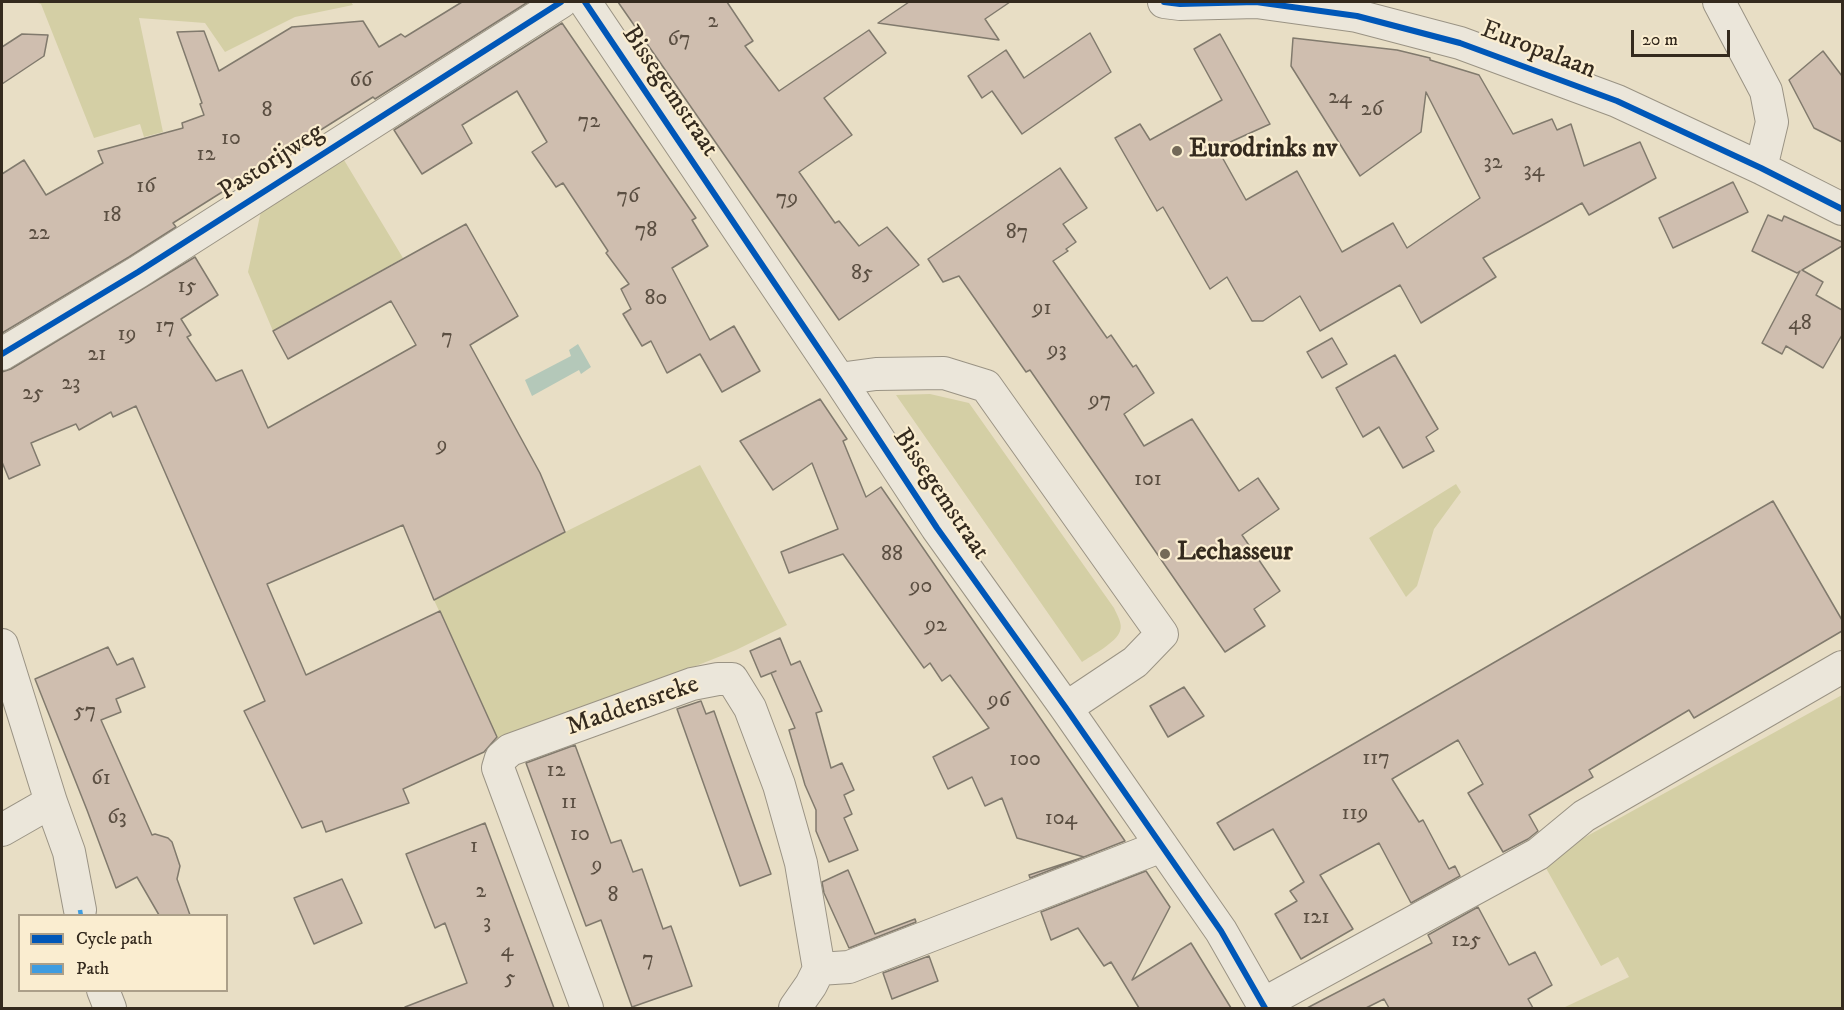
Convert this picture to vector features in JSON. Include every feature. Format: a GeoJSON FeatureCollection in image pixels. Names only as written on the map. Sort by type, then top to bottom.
{"type":"FeatureCollection","features":[{"type":"Feature","properties":{"kind":"street","name":"Pastorijweg"},"geometry":{"type":"LineString","coordinates":[[2,354],[138,272],[561,2]]}},
{"type":"Feature","properties":{"kind":"street","name":"Bissegemstraat"},"geometry":{"type":"LineString","coordinates":[[585,2],[937,528],[1066,708],[1221,932],[1264,1006]]}},
{"type":"Feature","properties":{"kind":"street","name":"Europalaan"},"geometry":{"type":"LineString","coordinates":[[1164,2],[1180,4],[1256,2],[1278,5],[1357,16],[1460,43],[1617,101],[1761,168],[1842,209]]}},
{"type":"Feature","properties":{"kind":"street"},"geometry":{"type":"LineString","coordinates":[[1719,2],[1766,91],[1772,122],[1761,168]]}},
{"type":"Feature","properties":{"kind":"street"},"geometry":{"type":"LineString","coordinates":[[839,379],[876,374],[944,373],[986,386],[1162,634],[1134,662],[1066,708]]}},
{"type":"Feature","properties":{"kind":"street"},"geometry":{"type":"LineString","coordinates":[[2,645],[69,852],[80,910]]}},
{"type":"Feature","properties":{"kind":"street"},"geometry":{"type":"LineString","coordinates":[[1264,1006],[1538,854],[1584,816],[1842,667]]}},
{"type":"Feature","properties":{"kind":"street","name":"Maddensreke"},"geometry":{"type":"LineString","coordinates":[[587,1008],[498,768],[501,758],[510,750],[692,684],[718,679],[732,679],[750,708],[779,785],[801,863],[819,969]]}},
{"type":"Feature","properties":{"kind":"street"},"geometry":{"type":"LineString","coordinates":[[2,830],[51,802]]}},
{"type":"Feature","properties":{"kind":"street"},"geometry":{"type":"LineString","coordinates":[[795,1008],[819,969],[849,967],[1162,846]]}},
{"type":"Feature","properties":{"kind":"street"},"geometry":{"type":"LineString","coordinates":[[104,992],[110,1008]]}},
{"type":"Feature","properties":{"kind":"shaded area"},"geometry":{"type":"Polygon","coordinates":[[[35,2],[351,2],[353,5],[295,17],[225,52],[205,23],[139,18],[163,132],[144,137],[140,124],[94,138],[41,4],[35,2]]]}},
{"type":"Feature","properties":{"kind":"shaded area"},"geometry":{"type":"Polygon","coordinates":[[[344,160],[403,258],[273,331],[248,272],[261,211],[344,160]]]}},
{"type":"Feature","properties":{"kind":"shaded area"},"geometry":{"type":"Polygon","coordinates":[[[578,344],[591,367],[581,374],[579,370],[532,396],[525,380],[571,356],[569,350],[578,344]]]}},
{"type":"Feature","properties":{"kind":"shaded area"},"geometry":{"type":"Polygon","coordinates":[[[930,394],[969,403],[1114,608],[1121,625],[1118,635],[1082,662],[896,395],[930,394]]]}},
{"type":"Feature","properties":{"kind":"shaded area"},"geometry":{"type":"Polygon","coordinates":[[[700,465],[787,625],[736,650],[500,744],[434,600],[700,465]]]}},
{"type":"Feature","properties":{"kind":"shaded area"},"geometry":{"type":"Polygon","coordinates":[[[1456,484],[1461,492],[1434,529],[1417,586],[1406,597],[1369,538],[1456,484]]]}},
{"type":"Feature","properties":{"kind":"shaded area"},"geometry":{"type":"Polygon","coordinates":[[[1842,695],[1842,1008],[1563,1008],[1629,977],[1618,957],[1601,966],[1542,861],[1842,695]]]}},
{"type":"Feature","properties":{"kind":"building"},"geometry":{"type":"Polygon","coordinates":[[[462,2],[528,2],[173,223],[176,227],[129,257],[2,333],[2,174],[24,160],[46,195],[103,163],[98,151],[183,128],[182,123],[204,115],[200,104],[202,103],[177,32],[204,31],[219,71],[292,27],[363,21],[379,47],[401,34],[405,37],[462,2]]]}},
{"type":"Feature","properties":{"kind":"building"},"geometry":{"type":"Polygon","coordinates":[[[618,2],[727,2],[753,41],[745,46],[779,91],[869,30],[886,53],[824,98],[852,135],[799,172],[835,223],[839,221],[859,246],[887,227],[919,265],[839,320],[618,2]]]}},
{"type":"Feature","properties":{"kind":"building"},"geometry":{"type":"Polygon","coordinates":[[[909,2],[1010,2],[985,19],[999,40],[878,23],[909,2]]]}},
{"type":"Feature","properties":{"kind":"building"},"geometry":{"type":"Polygon","coordinates":[[[562,23],[696,218],[692,220],[708,246],[672,268],[710,340],[734,326],[760,371],[722,392],[700,354],[667,373],[651,341],[642,346],[623,314],[631,309],[621,289],[629,284],[606,253],[608,251],[563,183],[556,187],[532,152],[547,142],[517,91],[462,125],[472,143],[422,174],[394,130],[562,23]]]}},
{"type":"Feature","properties":{"kind":"building"},"geometry":{"type":"Polygon","coordinates":[[[1090,33],[1111,72],[1022,134],[992,91],[982,98],[968,76],[1006,50],[1024,78],[1090,33]]]}},
{"type":"Feature","properties":{"kind":"building"},"geometry":{"type":"Polygon","coordinates":[[[22,34],[48,35],[44,56],[2,84],[2,47],[22,34]]]}},
{"type":"Feature","properties":{"kind":"building"},"geometry":{"type":"Polygon","coordinates":[[[1220,34],[1270,124],[1217,148],[1246,200],[1297,171],[1342,252],[1393,223],[1407,248],[1480,198],[1426,92],[1421,132],[1360,176],[1291,66],[1293,38],[1397,50],[1430,58],[1430,60],[1479,75],[1513,134],[1552,119],[1557,130],[1571,124],[1584,166],[1640,142],[1656,178],[1589,215],[1582,203],[1483,258],[1496,277],[1421,323],[1400,285],[1320,331],[1300,296],[1263,321],[1252,321],[1227,277],[1210,289],[1163,207],[1157,211],[1115,138],[1140,124],[1150,140],[1222,100],[1194,49],[1220,34]]]}},
{"type":"Feature","properties":{"kind":"building"},"geometry":{"type":"Polygon","coordinates":[[[1823,51],[1842,76],[1842,142],[1814,128],[1789,80],[1823,51]]]}},
{"type":"Feature","properties":{"kind":"building"},"geometry":{"type":"Polygon","coordinates":[[[1060,168],[1087,208],[1063,224],[1076,242],[1066,249],[1068,251],[1053,261],[1107,338],[1111,335],[1133,367],[1136,365],[1154,393],[1124,414],[1144,446],[1192,419],[1239,491],[1258,478],[1279,509],[1242,535],[1280,591],[1254,609],[1265,626],[1225,652],[1030,370],[1026,372],[959,276],[943,282],[928,259],[1060,168]]]}},
{"type":"Feature","properties":{"kind":"building"},"geometry":{"type":"Polygon","coordinates":[[[1733,182],[1748,212],[1673,248],[1659,218],[1733,182]]]}},
{"type":"Feature","properties":{"kind":"building"},"geometry":{"type":"Polygon","coordinates":[[[1768,215],[1782,221],[1784,216],[1842,242],[1842,246],[1802,270],[1823,282],[1816,295],[1842,310],[1842,335],[1823,368],[1786,346],[1782,354],[1762,343],[1800,271],[1797,273],[1752,251],[1768,215]]]}},
{"type":"Feature","properties":{"kind":"building"},"geometry":{"type":"Polygon","coordinates":[[[466,224],[518,316],[470,345],[540,473],[565,532],[434,600],[403,525],[267,584],[306,675],[440,611],[497,737],[484,752],[403,789],[409,803],[326,832],[322,821],[302,828],[244,711],[265,701],[136,406],[113,417],[111,412],[79,430],[76,424],[31,443],[40,465],[9,479],[2,462],[2,372],[11,369],[195,257],[218,295],[181,319],[191,335],[187,337],[216,381],[242,370],[268,428],[416,345],[391,301],[288,359],[273,331],[466,224]]]}},
{"type":"Feature","properties":{"kind":"building"},"geometry":{"type":"Polygon","coordinates":[[[1332,338],[1347,364],[1322,378],[1307,352],[1332,338]]]}},
{"type":"Feature","properties":{"kind":"building"},"geometry":{"type":"Polygon","coordinates":[[[1395,355],[1438,429],[1426,437],[1434,451],[1403,468],[1379,427],[1363,437],[1336,388],[1395,355]]]}},
{"type":"Feature","properties":{"kind":"building"},"geometry":{"type":"Polygon","coordinates":[[[820,399],[847,439],[843,441],[866,497],[881,487],[1125,841],[1084,857],[1017,838],[1002,798],[985,806],[972,777],[948,789],[933,757],[989,728],[950,675],[942,681],[930,663],[924,668],[843,554],[789,573],[781,552],[838,529],[812,463],[773,490],[740,441],[820,399]]]}},
{"type":"Feature","properties":{"kind":"building"},"geometry":{"type":"Polygon","coordinates":[[[1773,501],[1842,620],[1842,631],[1694,718],[1689,710],[1589,770],[1593,777],[1529,815],[1538,831],[1503,852],[1468,793],[1483,784],[1458,740],[1392,779],[1419,822],[1423,820],[1449,869],[1455,866],[1460,876],[1411,903],[1379,843],[1320,875],[1353,929],[1301,959],[1275,914],[1297,901],[1290,891],[1304,882],[1273,829],[1234,850],[1217,823],[1773,501]]]}},
{"type":"Feature","properties":{"kind":"building"},"geometry":{"type":"Polygon","coordinates":[[[780,638],[791,665],[800,661],[822,711],[816,713],[831,768],[842,763],[854,790],[844,795],[852,814],[844,818],[858,850],[829,862],[816,831],[816,810],[805,785],[789,730],[795,728],[771,673],[761,677],[750,651],[780,638]]]}},
{"type":"Feature","properties":{"kind":"building"},"geometry":{"type":"Polygon","coordinates":[[[108,647],[117,665],[133,658],[145,687],[116,699],[121,712],[101,720],[152,835],[168,838],[172,842],[180,866],[177,879],[190,914],[158,914],[137,877],[116,888],[35,679],[108,647]]]}},
{"type":"Feature","properties":{"kind":"building"},"geometry":{"type":"Polygon","coordinates":[[[1184,687],[1204,716],[1168,737],[1150,706],[1184,687]]]}},
{"type":"Feature","properties":{"kind":"building"},"geometry":{"type":"Polygon","coordinates":[[[701,701],[706,714],[714,711],[771,874],[740,886],[677,709],[701,701]]]}},
{"type":"Feature","properties":{"kind":"building"},"geometry":{"type":"Polygon","coordinates":[[[575,745],[611,843],[621,840],[633,872],[642,869],[663,929],[671,926],[692,986],[632,1007],[601,920],[586,926],[526,763],[575,745]]]}},
{"type":"Feature","properties":{"kind":"building"},"geometry":{"type":"Polygon","coordinates":[[[485,823],[554,1008],[405,1008],[467,983],[445,923],[435,928],[406,854],[485,823]]]}},
{"type":"Feature","properties":{"kind":"building"},"geometry":{"type":"Polygon","coordinates":[[[1083,857],[1030,878],[1029,875],[1083,857]]]}},
{"type":"Feature","properties":{"kind":"building"},"geometry":{"type":"Polygon","coordinates":[[[848,870],[875,934],[915,919],[916,922],[849,948],[824,893],[822,882],[848,870]]]}},
{"type":"Feature","properties":{"kind":"building"},"geometry":{"type":"Polygon","coordinates":[[[1146,871],[1170,907],[1132,980],[1191,943],[1231,1008],[1139,1008],[1111,962],[1104,966],[1078,928],[1051,940],[1041,912],[1146,871]]]}},
{"type":"Feature","properties":{"kind":"building"},"geometry":{"type":"Polygon","coordinates":[[[342,879],[362,923],[314,944],[294,898],[342,879]]]}},
{"type":"Feature","properties":{"kind":"building"},"geometry":{"type":"Polygon","coordinates":[[[1478,907],[1509,965],[1535,952],[1552,985],[1528,999],[1533,1008],[1389,1008],[1384,999],[1366,1008],[1307,1008],[1432,943],[1428,935],[1478,907]]]}},
{"type":"Feature","properties":{"kind":"building"},"geometry":{"type":"Polygon","coordinates":[[[929,956],[938,981],[892,999],[883,973],[929,956]]]}},
{"type":"Feature","properties":{"kind":"marked path"},"geometry":{"type":"LineString","coordinates":[[80,910],[81,914]]}},
{"type":"Feature","properties":{"kind":"cycle path"},"geometry":{"type":"LineString","coordinates":[[2,354],[138,272],[561,2]]}},
{"type":"Feature","properties":{"kind":"cycle path"},"geometry":{"type":"LineString","coordinates":[[585,2],[937,528],[1221,931],[1265,1008]]}},
{"type":"Feature","properties":{"kind":"cycle path"},"geometry":{"type":"LineString","coordinates":[[1164,2],[1180,4],[1256,2],[1357,16],[1460,43],[1617,101],[1761,168],[1842,209]]}},
{"type":"Feature","properties":{"kind":"place","name":"Eurodrinks nv"},"geometry":{"type":"Point","coordinates":[1177,151]}},
{"type":"Feature","properties":{"kind":"place","name":"Lechasseur"},"geometry":{"type":"Point","coordinates":[1165,554]}}]}
